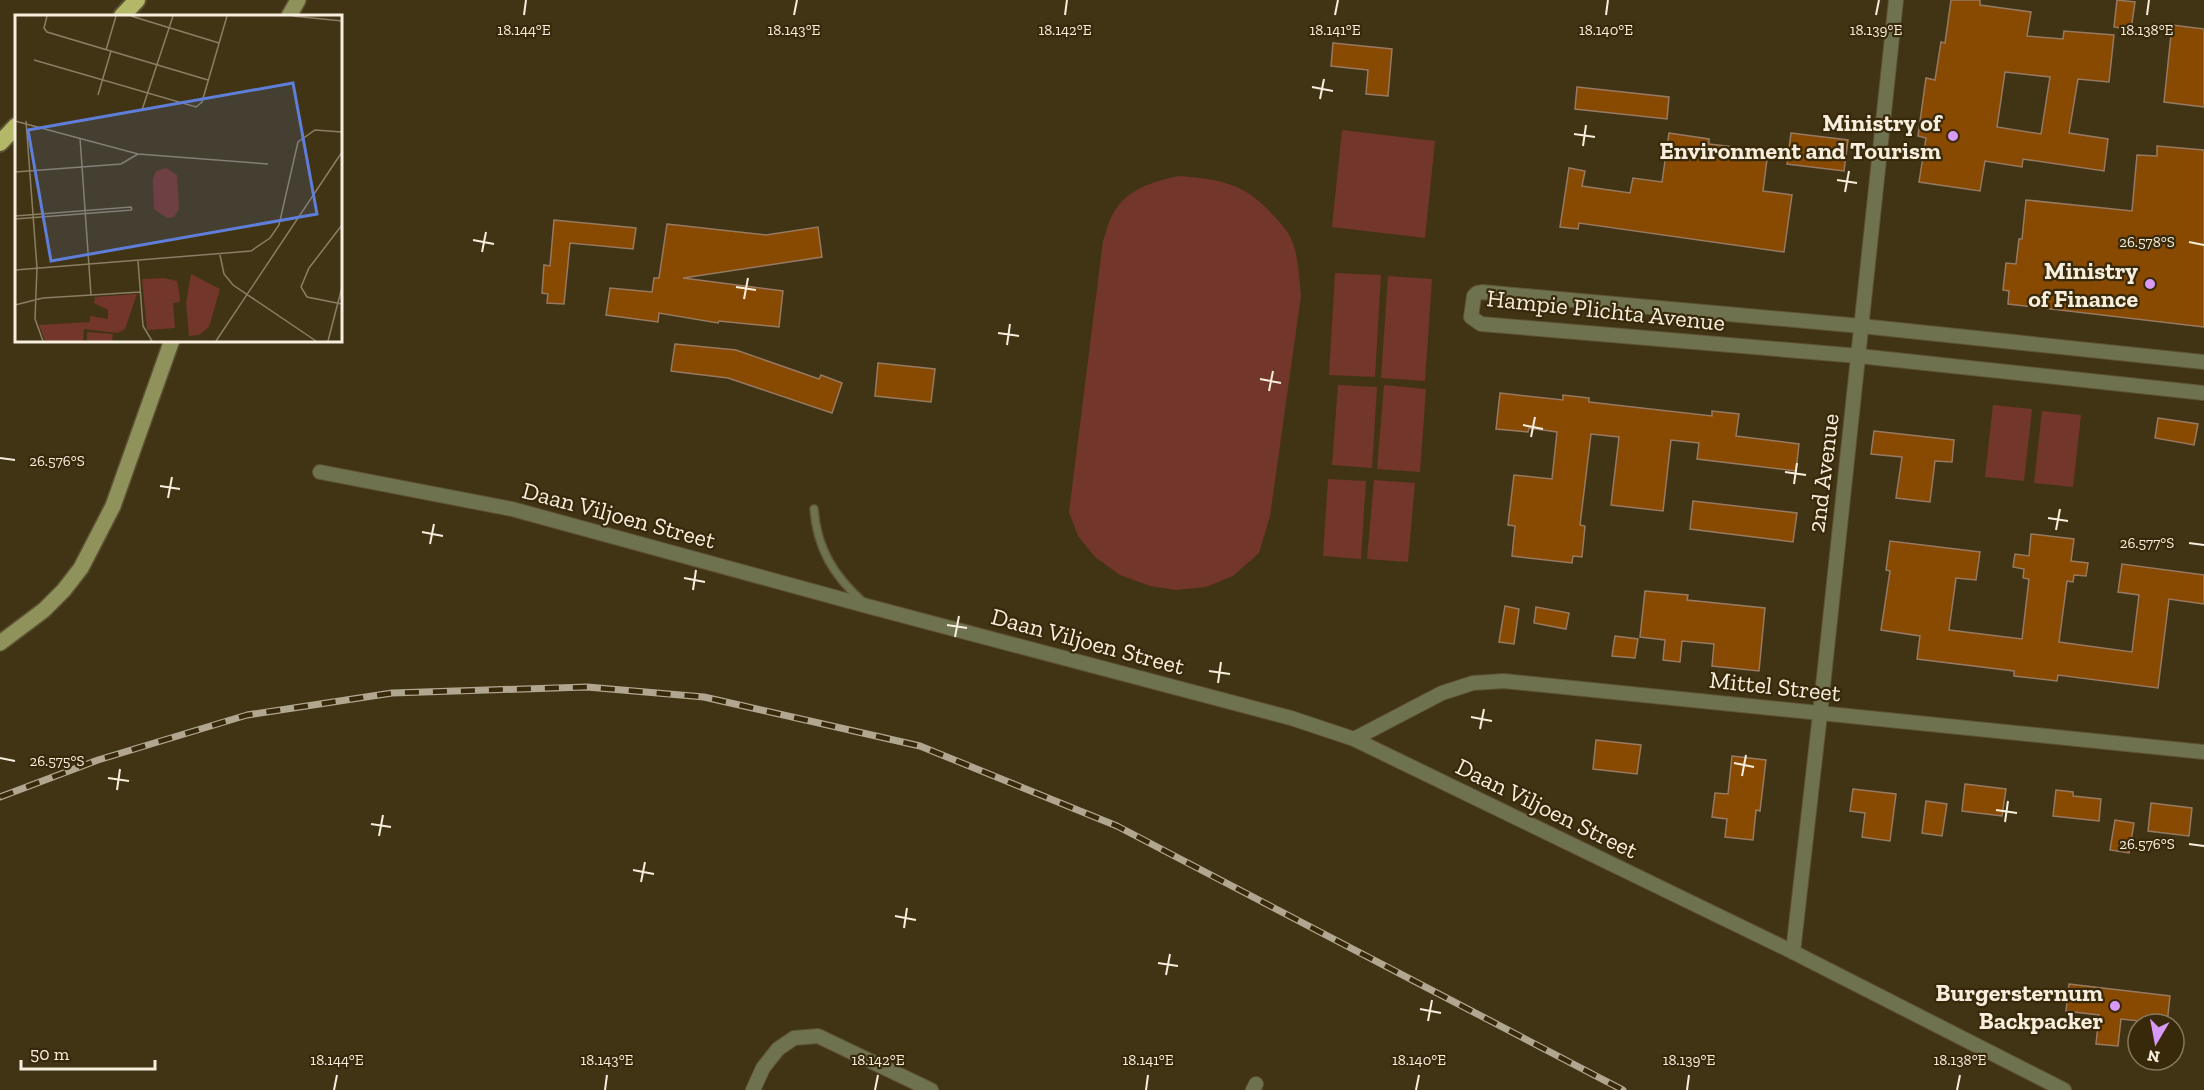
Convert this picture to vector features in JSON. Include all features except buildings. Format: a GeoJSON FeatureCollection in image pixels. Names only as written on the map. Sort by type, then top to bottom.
{"type":"FeatureCollection","features":[{"type":"Feature","properties":{"kind":"highway"},"geometry":{"type":"LineString","coordinates":[[123,15],[138,0]]}},
{"type":"Feature","properties":{"kind":"highway"},"geometry":{"type":"LineString","coordinates":[[0,143],[15,127]]}},
{"type":"Feature","properties":{"kind":"main road"},"geometry":{"type":"LineString","coordinates":[[289,15],[298,0]]}},
{"type":"Feature","properties":{"kind":"main road"},"geometry":{"type":"LineString","coordinates":[[0,643],[44,610],[81,568],[113,506],[171,342]]}},
{"type":"Feature","properties":{"kind":"street","name":"2nd Avenue"},"geometry":{"type":"LineString","coordinates":[[1792,952],[1820,714],[1896,0]]}},
{"type":"Feature","properties":{"kind":"street","name":"Hampie Plichta Avenue"},"geometry":{"type":"LineString","coordinates":[[2204,362],[1861,326],[1482,292],[1474,296],[1471,317],[1481,324],[1859,356],[2204,393]]}},
{"type":"Feature","properties":{"kind":"street","name":"Daan Viljoen Street"},"geometry":{"type":"LineString","coordinates":[[320,472],[512,509],[1291,718],[1354,739],[1792,952],[2064,1090]]}},
{"type":"Feature","properties":{"kind":"street","name":"Mittel Street"},"geometry":{"type":"LineString","coordinates":[[1354,739],[1442,693],[1473,683],[1504,681],[2204,752]]}},
{"type":"Feature","properties":{"kind":"street"},"geometry":{"type":"LineString","coordinates":[[753,1090],[763,1068],[778,1049],[794,1038],[818,1036],[931,1090]]}},
{"type":"Feature","properties":{"kind":"lane"},"geometry":{"type":"LineString","coordinates":[[814,509],[815,525],[825,556],[843,584],[867,606]]}},
{"type":"Feature","properties":{"kind":"shaded area"},"geometry":{"type":"Polygon","coordinates":[[[1342,130],[1435,141],[1425,238],[1332,227],[1342,130]]]}},
{"type":"Feature","properties":{"kind":"shaded area"},"geometry":{"type":"Polygon","coordinates":[[[1178,176],[1219,181],[1241,189],[1263,204],[1284,227],[1292,241],[1301,296],[1270,516],[1259,553],[1233,576],[1206,587],[1176,590],[1150,586],[1120,575],[1095,557],[1078,536],[1069,512],[1103,241],[1107,228],[1118,205],[1125,198],[1150,184],[1178,176]]]}},
{"type":"Feature","properties":{"kind":"shaded area"},"geometry":{"type":"Polygon","coordinates":[[[1335,273],[1381,275],[1375,377],[1329,375],[1335,273]]]}},
{"type":"Feature","properties":{"kind":"shaded area"},"geometry":{"type":"Polygon","coordinates":[[[1388,276],[1432,279],[1425,381],[1381,378],[1388,276]]]}},
{"type":"Feature","properties":{"kind":"shaded area"},"geometry":{"type":"Polygon","coordinates":[[[1338,385],[1377,387],[1372,468],[1332,465],[1338,385]]]}},
{"type":"Feature","properties":{"kind":"shaded area"},"geometry":{"type":"Polygon","coordinates":[[[1384,385],[1426,389],[1420,472],[1377,469],[1384,385]]]}},
{"type":"Feature","properties":{"kind":"shaded area"},"geometry":{"type":"Polygon","coordinates":[[[1993,405],[2032,409],[2024,481],[1985,477],[1993,405]]]}},
{"type":"Feature","properties":{"kind":"shaded area"},"geometry":{"type":"Polygon","coordinates":[[[2042,411],[2081,415],[2073,487],[2034,483],[2042,411]]]}},
{"type":"Feature","properties":{"kind":"shaded area"},"geometry":{"type":"Polygon","coordinates":[[[1328,479],[1366,481],[1361,559],[1323,556],[1328,479]]]}},
{"type":"Feature","properties":{"kind":"shaded area"},"geometry":{"type":"Polygon","coordinates":[[[1374,480],[1415,483],[1408,562],[1367,559],[1374,480]]]}},
{"type":"Feature","properties":{"kind":"railway"},"geometry":{"type":"LineString","coordinates":[[0,797],[98,760],[247,715],[392,693],[587,687],[704,697],[920,746],[1117,826],[1623,1090]]}},
{"type":"Feature","properties":{"kind":"place","name":"Ministry of Environment and Tourism"},"geometry":{"type":"Point","coordinates":[1953,136]}},
{"type":"Feature","properties":{"kind":"place","name":"Ministry of Finance"},"geometry":{"type":"Point","coordinates":[2150,284]}},
{"type":"Feature","properties":{"kind":"place","name":"Burgersternum Backpacker"},"geometry":{"type":"Point","coordinates":[2115,1006]}}]}
